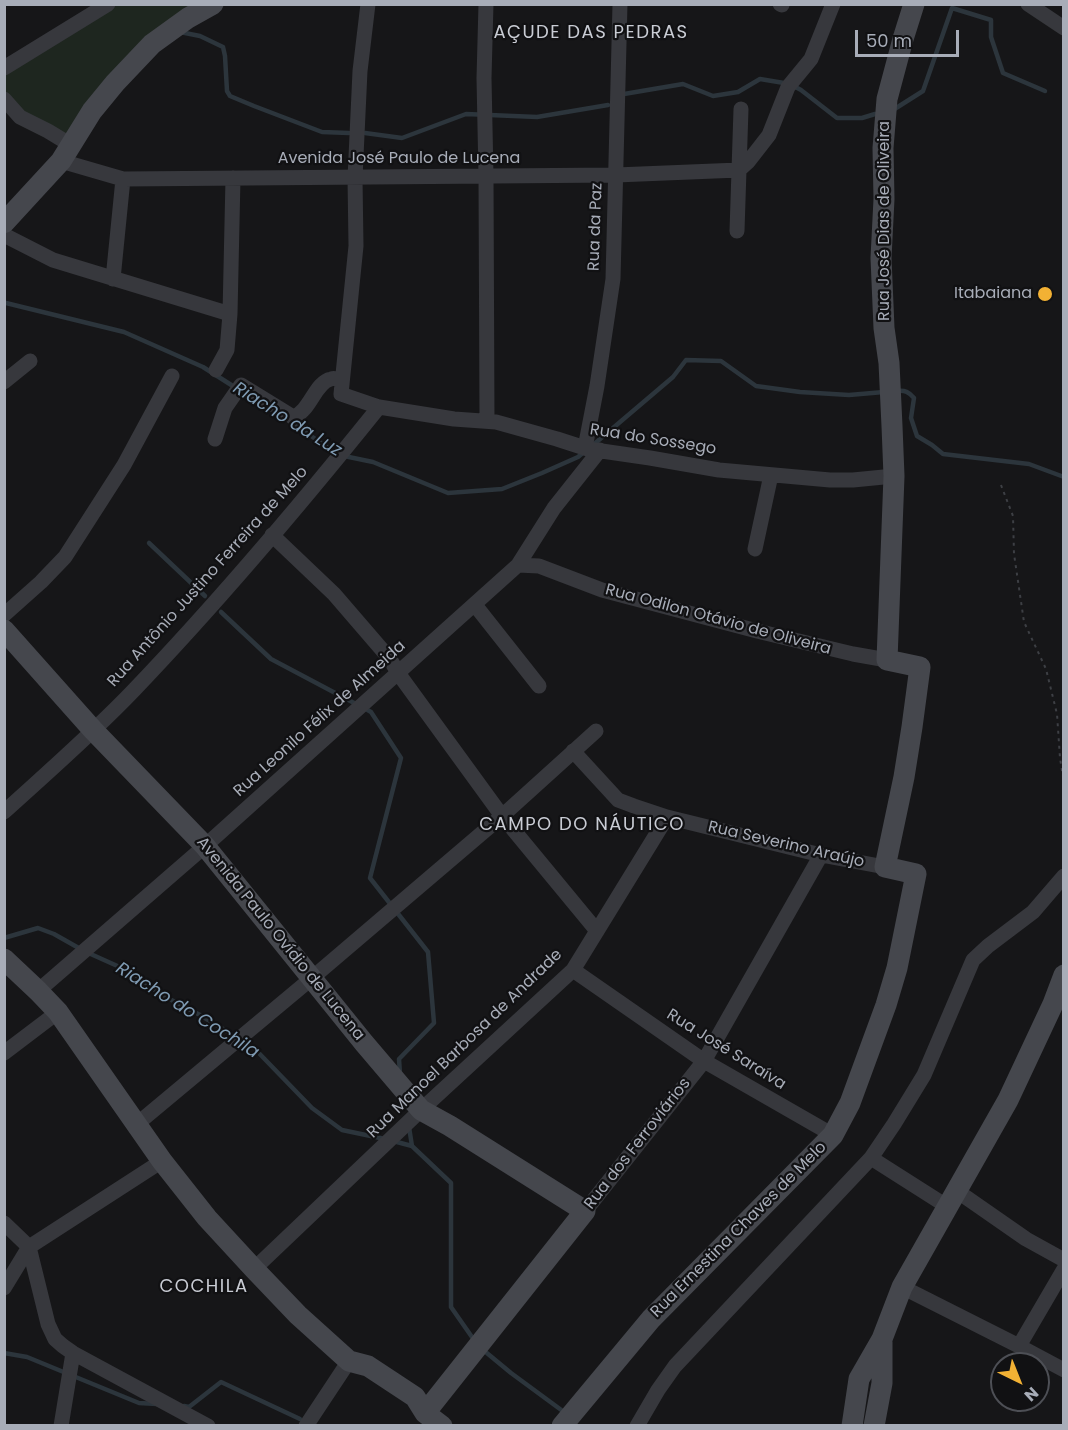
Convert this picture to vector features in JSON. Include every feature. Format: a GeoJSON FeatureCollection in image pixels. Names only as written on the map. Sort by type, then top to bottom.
{"type":"FeatureCollection","features":[{"type":"Feature","properties":{"kind":"street"},"geometry":{"type":"LineString","coordinates":[[4,68],[108,4]]}},
{"type":"Feature","properties":{"kind":"street"},"geometry":{"type":"LineString","coordinates":[[4,223],[66,153],[92,111],[115,83],[152,44],[188,18],[213,4]]}},
{"type":"Feature","properties":{"kind":"street"},"geometry":{"type":"LineString","coordinates":[[215,439],[225,408],[241,385],[293,417],[300,415],[323,383],[330,379],[341,387],[356,246],[355,178],[360,71],[368,4]]}},
{"type":"Feature","properties":{"kind":"street"},"geometry":{"type":"LineString","coordinates":[[486,4],[484,78],[487,421]]}},
{"type":"Feature","properties":{"kind":"street","name":"Rua da Paz"},"geometry":{"type":"LineString","coordinates":[[593,449],[597,386],[613,279],[620,4]]}},
{"type":"Feature","properties":{"kind":"street"},"geometry":{"type":"LineString","coordinates":[[739,170],[770,135],[788,87],[811,59],[833,4]]}},
{"type":"Feature","properties":{"kind":"street","name":"Rua José Dias de Oliveira"},"geometry":{"type":"LineString","coordinates":[[887,660],[894,476],[881,258],[884,199],[883,148],[887,99],[914,4]]}},
{"type":"Feature","properties":{"kind":"street"},"geometry":{"type":"LineString","coordinates":[[1028,4],[1064,28]]}},
{"type":"Feature","properties":{"kind":"street","name":"Avenida José Paulo de Lucena"},"geometry":{"type":"LineString","coordinates":[[4,99],[20,117],[48,131],[66,153],[123,178],[616,175],[739,170]]}},
{"type":"Feature","properties":{"kind":"street"},"geometry":{"type":"LineString","coordinates":[[737,231],[741,109]]}},
{"type":"Feature","properties":{"kind":"street"},"geometry":{"type":"LineString","coordinates":[[113,279],[123,178]]}},
{"type":"Feature","properties":{"kind":"street"},"geometry":{"type":"LineString","coordinates":[[216,370],[228,350],[233,178]]}},
{"type":"Feature","properties":{"kind":"street"},"geometry":{"type":"LineString","coordinates":[[4,235],[53,260],[230,314]]}},
{"type":"Feature","properties":{"kind":"street"},"geometry":{"type":"LineString","coordinates":[[4,382],[30,362]]}},
{"type":"Feature","properties":{"kind":"street"},"geometry":{"type":"LineString","coordinates":[[4,615],[65,557],[124,465],[172,376]]}},
{"type":"Feature","properties":{"kind":"street","name":"Rua do Sossego"},"geometry":{"type":"LineString","coordinates":[[341,387],[379,407],[454,419],[487,421],[593,449],[719,470],[830,480],[894,476]]}},
{"type":"Feature","properties":{"kind":"street","name":"Rua Antônio Justino Ferreira de Melo"},"geometry":{"type":"LineString","coordinates":[[4,812],[133,691],[198,621],[340,456],[379,407]]}},
{"type":"Feature","properties":{"kind":"street","name":"Rua Leonilo Félix de Almeida"},"geometry":{"type":"LineString","coordinates":[[38,991],[205,846],[518,565],[593,449]]}},
{"type":"Feature","properties":{"kind":"street"},"geometry":{"type":"LineString","coordinates":[[754,549],[771,475]]}},
{"type":"Feature","properties":{"kind":"street"},"geometry":{"type":"LineString","coordinates":[[272,535],[334,594],[390,659],[502,816],[597,931]]}},
{"type":"Feature","properties":{"kind":"street","name":"Rua Odilon Otávio de Oliveira"},"geometry":{"type":"LineString","coordinates":[[518,565],[539,566],[602,590],[747,629],[920,667],[904,777],[885,867]]}},
{"type":"Feature","properties":{"kind":"street"},"geometry":{"type":"LineString","coordinates":[[475,605],[539,686]]}},
{"type":"Feature","properties":{"kind":"street","name":"Avenida Paulo Ovídio de Lucena"},"geometry":{"type":"LineString","coordinates":[[4,630],[93,730],[205,846],[421,1110],[585,1211]]}},
{"type":"Feature","properties":{"kind":"street"},"geometry":{"type":"LineString","coordinates":[[136,1124],[502,816],[596,731]]}},
{"type":"Feature","properties":{"kind":"street","name":"Rua Severino Araújo"},"geometry":{"type":"LineString","coordinates":[[573,751],[618,800],[667,817],[821,855],[916,874]]}},
{"type":"Feature","properties":{"kind":"street","name":"Rua Manoel Barbosa de Andrade"},"geometry":{"type":"LineString","coordinates":[[254,1269],[421,1110],[573,970],[667,817]]}},
{"type":"Feature","properties":{"kind":"street","name":"Rua dos Ferroviários"},"geometry":{"type":"LineString","coordinates":[[434,1419],[585,1211],[704,1061],[821,855]]}},
{"type":"Feature","properties":{"kind":"street","name":"Rua Ernestina Chaves de Melo"},"geometry":{"type":"LineString","coordinates":[[562,1425],[651,1319],[833,1134],[850,1103],[886,1005],[897,968],[916,874]]}},
{"type":"Feature","properties":{"kind":"street"},"geometry":{"type":"LineString","coordinates":[[637,1425],[675,1366],[871,1158],[924,1075],[973,960],[1033,912],[1064,876]]}},
{"type":"Feature","properties":{"kind":"street"},"geometry":{"type":"LineString","coordinates":[[4,959],[58,1012],[162,1161],[207,1218],[254,1269],[298,1315],[349,1361],[360,1377],[406,1409],[434,1419]]}},
{"type":"Feature","properties":{"kind":"street","name":"Rua José Saraíva"},"geometry":{"type":"LineString","coordinates":[[573,970],[704,1061],[833,1134]]}},
{"type":"Feature","properties":{"kind":"street"},"geometry":{"type":"LineString","coordinates":[[852,1425],[859,1379],[882,1339],[902,1287],[1008,1100],[1053,1004],[1064,975]]}},
{"type":"Feature","properties":{"kind":"street"},"geometry":{"type":"LineString","coordinates":[[4,1053],[58,1012]]}},
{"type":"Feature","properties":{"kind":"street"},"geometry":{"type":"LineString","coordinates":[[871,1158],[1064,1260]]}},
{"type":"Feature","properties":{"kind":"street"},"geometry":{"type":"LineString","coordinates":[[4,1288],[29,1247],[162,1161]]}},
{"type":"Feature","properties":{"kind":"street"},"geometry":{"type":"LineString","coordinates":[[4,1223],[29,1247],[48,1324],[55,1339],[73,1353],[208,1425]]}},
{"type":"Feature","properties":{"kind":"street"},"geometry":{"type":"LineString","coordinates":[[1020,1346],[1064,1269]]}},
{"type":"Feature","properties":{"kind":"street"},"geometry":{"type":"LineString","coordinates":[[902,1287],[1064,1370]]}},
{"type":"Feature","properties":{"kind":"street"},"geometry":{"type":"LineString","coordinates":[[874,1425],[882,1383],[882,1339]]}},
{"type":"Feature","properties":{"kind":"street"},"geometry":{"type":"LineString","coordinates":[[61,1425],[73,1353]]}},
{"type":"Feature","properties":{"kind":"street"},"geometry":{"type":"LineString","coordinates":[[306,1425],[349,1361]]}},
{"type":"Feature","properties":{"kind":"path"},"geometry":{"type":"LineString","coordinates":[[1001,485],[1013,516],[1014,554],[1023,622],[1046,669],[1058,714],[1060,758],[1064,783]]}},
{"type":"Feature","properties":{"kind":"shaded area"},"geometry":{"type":"Polygon","coordinates":[[[108,5],[213,5],[188,18],[71,145],[5,99],[4,68],[108,5]]]}},
{"type":"Feature","properties":{"kind":"waterway"},"geometry":{"type":"LineString","coordinates":[[893,110],[923,91],[952,8],[991,20],[991,37],[1003,73],[1045,91]]}},
{"type":"Feature","properties":{"kind":"waterway"},"geometry":{"type":"LineString","coordinates":[[180,32],[200,36],[223,47],[227,91],[230,96],[322,132],[349,133]]}},
{"type":"Feature","properties":{"kind":"waterway"},"geometry":{"type":"LineString","coordinates":[[624,94],[683,84],[713,96],[738,92],[760,79],[790,84],[837,118],[862,118],[875,114]]}},
{"type":"Feature","properties":{"kind":"waterway"},"geometry":{"type":"LineString","coordinates":[[365,133],[402,138],[466,114],[537,117],[608,105]]}},
{"type":"Feature","properties":{"kind":"waterway","name":"Riacho da Luz"},"geometry":{"type":"LineString","coordinates":[[6,303],[124,332],[203,367],[236,388]]}},
{"type":"Feature","properties":{"kind":"waterway","name":"Riacho da Luz"},"geometry":{"type":"LineString","coordinates":[[593,445],[673,377],[686,360],[721,361],[756,386],[849,395],[884,392]]}},
{"type":"Feature","properties":{"kind":"waterway","name":"Riacho da Luz"},"geometry":{"type":"LineString","coordinates":[[897,391],[907,392],[914,398],[911,418],[917,436],[943,454],[1029,464],[1064,477]]}},
{"type":"Feature","properties":{"kind":"waterway","name":"Riacho da Luz"},"geometry":{"type":"LineString","coordinates":[[289,421],[336,453]]}},
{"type":"Feature","properties":{"kind":"waterway","name":"Riacho da Luz"},"geometry":{"type":"LineString","coordinates":[[344,456],[373,462],[448,493],[502,489],[578,457],[584,452]]}},
{"type":"Feature","properties":{"kind":"waterway"},"geometry":{"type":"LineString","coordinates":[[149,543],[205,596]]}},
{"type":"Feature","properties":{"kind":"waterway"},"geometry":{"type":"LineString","coordinates":[[221,612],[271,659],[356,704]]}},
{"type":"Feature","properties":{"kind":"waterway"},"geometry":{"type":"LineString","coordinates":[[364,708],[371,712],[401,758],[370,878],[428,952],[434,1023],[399,1059],[400,1074]]}},
{"type":"Feature","properties":{"kind":"waterway","name":"Riacho do Cochila"},"geometry":{"type":"LineString","coordinates":[[4,938],[38,928],[54,934],[84,951],[133,973],[160,994],[236,1037]]}},
{"type":"Feature","properties":{"kind":"waterway","name":"Riacho do Cochila"},"geometry":{"type":"LineString","coordinates":[[243,1041],[253,1047],[312,1108],[342,1130],[385,1139]]}},
{"type":"Feature","properties":{"kind":"waterway"},"geometry":{"type":"LineString","coordinates":[[409,1127],[412,1146]]}},
{"type":"Feature","properties":{"kind":"waterway","name":"Riacho do Cochila"},"geometry":{"type":"LineString","coordinates":[[393,1141],[412,1146],[451,1183],[451,1307],[474,1340]]}},
{"type":"Feature","properties":{"kind":"waterway","name":"Riacho do Cochila"},"geometry":{"type":"LineString","coordinates":[[482,1349],[564,1412]]}},
{"type":"Feature","properties":{"kind":"waterway"},"geometry":{"type":"LineString","coordinates":[[4,1353],[27,1357],[139,1403],[157,1404]]}},
{"type":"Feature","properties":{"kind":"waterway"},"geometry":{"type":"LineString","coordinates":[[184,1406],[189,1407],[221,1382],[300,1419]]}},
{"type":"Feature","properties":{"kind":"place","name":"Itabaiana"},"geometry":{"type":"Point","coordinates":[1045,294]}},
{"type":"Feature","properties":{"kind":"district","name":"AÇUDE DAS PEDRAS"},"geometry":{"type":"Point","coordinates":[591,33]}},
{"type":"Feature","properties":{"kind":"district","name":"CAMPO DO NÁUTICO"},"geometry":{"type":"Point","coordinates":[582,825]}},
{"type":"Feature","properties":{"kind":"district","name":"COCHILA"},"geometry":{"type":"Point","coordinates":[204,1287]}}]}
